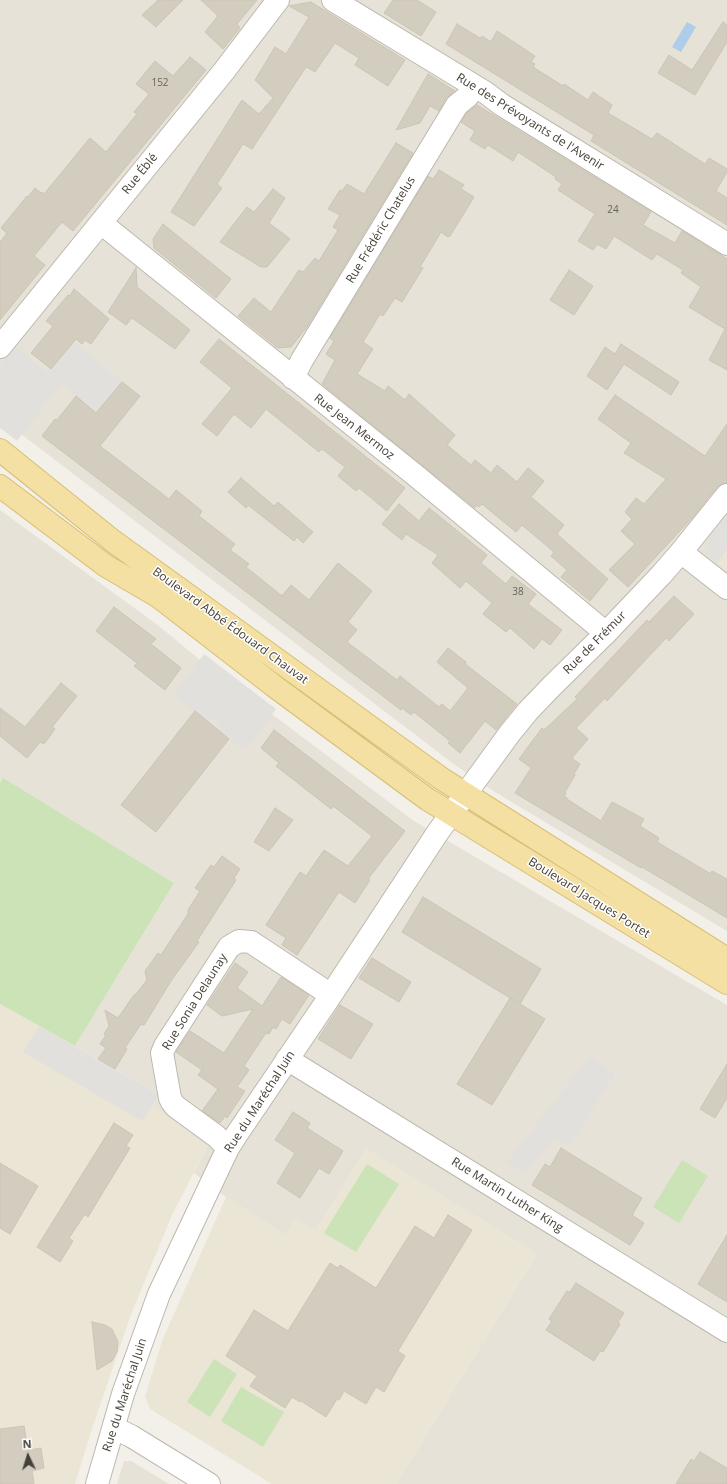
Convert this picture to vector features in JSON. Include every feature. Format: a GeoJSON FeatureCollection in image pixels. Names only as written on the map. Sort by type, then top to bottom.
{"type":"FeatureCollection","features":[{"type":"Feature","properties":{"kind":"main road","name":"Boulevard Abbé Édouard Chauvat"},"geometry":{"type":"LineString","coordinates":[[0,450],[113,541],[442,779],[466,793]]}},
{"type":"Feature","properties":{"kind":"main road","name":"Boulevard Abbé Édouard Chauvat"},"geometry":{"type":"LineString","coordinates":[[0,486],[106,566],[159,597],[274,686],[427,799],[451,814]]}},
{"type":"Feature","properties":{"kind":"main road","name":"Boulevard Jacques Portet"},"geometry":{"type":"LineString","coordinates":[[466,793],[727,959]]}},
{"type":"Feature","properties":{"kind":"main road","name":"Boulevard Jacques Portet"},"geometry":{"type":"LineString","coordinates":[[451,814],[727,983]]}},
{"type":"Feature","properties":{"kind":"street","name":"Rue Éblé"},"geometry":{"type":"LineString","coordinates":[[0,347],[224,71],[278,0]]}},
{"type":"Feature","properties":{"kind":"street","name":"Rue des Prévoyants de l'Avenir"},"geometry":{"type":"LineString","coordinates":[[333,0],[486,93],[502,105],[727,244]]}},
{"type":"Feature","properties":{"kind":"street","name":"Rue Frédéric Chatelus"},"geometry":{"type":"LineString","coordinates":[[293,378],[306,353],[457,105],[467,98],[474,86]]}},
{"type":"Feature","properties":{"kind":"street","name":"Rue Jean Mermoz"},"geometry":{"type":"LineString","coordinates":[[101,223],[422,480],[606,633]]}},
{"type":"Feature","properties":{"kind":"street","name":"Rue de Frémur"},"geometry":{"type":"LineString","coordinates":[[451,814],[510,733],[528,711],[606,633],[681,552],[727,495]]}},
{"type":"Feature","properties":{"kind":"street"},"geometry":{"type":"LineString","coordinates":[[681,552],[727,588]]}},
{"type":"Feature","properties":{"kind":"street","name":"Rue du Maréchal Juin"},"geometry":{"type":"LineString","coordinates":[[97,1484],[123,1394],[159,1294],[228,1148],[451,814]]}},
{"type":"Feature","properties":{"kind":"street","name":"Rue Sonia Delaunay"},"geometry":{"type":"LineString","coordinates":[[228,1148],[216,1136],[175,1106],[172,1102],[162,1053],[165,1046],[229,947],[239,941],[251,942],[331,995]]}},
{"type":"Feature","properties":{"kind":"street","name":"Rue Martin Luther King"},"geometry":{"type":"LineString","coordinates":[[287,1059],[727,1331]]}},
{"type":"Feature","properties":{"kind":"street"},"geometry":{"type":"LineString","coordinates":[[114,1428],[131,1436],[209,1484]]}},
{"type":"Feature","properties":{"kind":"shaded area"},"geometry":{"type":"Polygon","coordinates":[[[0,0],[727,0],[727,931],[495,792],[455,765],[0,418],[0,0]]]}},
{"type":"Feature","properties":{"kind":"shaded area"},"geometry":{"type":"Polygon","coordinates":[[[73,342],[122,382],[96,413],[61,384],[17,441],[0,428],[0,366],[15,347],[48,373],[73,342]]]}},
{"type":"Feature","properties":{"kind":"shaded area"},"geometry":{"type":"Polygon","coordinates":[[[0,510],[159,626],[200,660],[414,821],[727,1005],[727,1484],[396,1484],[537,1254],[366,1149],[316,1230],[285,1235],[226,1197],[194,1173],[207,1147],[153,1106],[160,1095],[75,1046],[174,883],[3,779],[0,783],[0,510]]]}},
{"type":"Feature","properties":{"kind":"shaded area"},"geometry":{"type":"Polygon","coordinates":[[[727,515],[727,572],[712,559],[707,551],[709,538],[727,515]]]}},
{"type":"Feature","properties":{"kind":"shaded area"},"geometry":{"type":"Polygon","coordinates":[[[725,518],[727,519],[727,550],[716,564],[709,556],[707,551],[708,542],[709,538],[725,518]]]}},
{"type":"Feature","properties":{"kind":"shaded area"},"geometry":{"type":"Polygon","coordinates":[[[204,654],[276,709],[246,751],[216,728],[220,723],[212,717],[208,722],[174,695],[204,654]]]}},
{"type":"Feature","properties":{"kind":"shaded area"},"geometry":{"type":"Polygon","coordinates":[[[0,1004],[131,1078],[154,1106],[207,1147],[172,1215],[130,1317],[75,1484],[0,1484],[0,1004]]]}},
{"type":"Feature","properties":{"kind":"shaded area"},"geometry":{"type":"Polygon","coordinates":[[[39,1026],[160,1095],[142,1121],[23,1052],[39,1026]]]}},
{"type":"Feature","properties":{"kind":"shaded area"},"geometry":{"type":"Polygon","coordinates":[[[590,1056],[615,1074],[569,1147],[556,1137],[524,1174],[507,1162],[590,1056]]]}},
{"type":"Feature","properties":{"kind":"shaded area"},"geometry":{"type":"Polygon","coordinates":[[[366,1148],[537,1254],[396,1484],[272,1484],[150,1409],[145,1397],[162,1341],[226,1197],[285,1235],[295,1218],[316,1230],[366,1148]]]}},
{"type":"Feature","properties":{"kind":"shaded area"},"geometry":{"type":"Polygon","coordinates":[[[124,1461],[131,1461],[169,1484],[117,1484],[124,1461]]]}},
{"type":"Feature","properties":{"kind":"green space"},"geometry":{"type":"Polygon","coordinates":[[[3,778],[174,883],[75,1046],[0,1004],[0,783],[3,778]]]}},
{"type":"Feature","properties":{"kind":"green space"},"geometry":{"type":"Polygon","coordinates":[[[682,1160],[708,1176],[679,1223],[653,1207],[682,1160]]]}},
{"type":"Feature","properties":{"kind":"green space"},"geometry":{"type":"Polygon","coordinates":[[[367,1164],[399,1184],[356,1252],[324,1233],[367,1164]]]}},
{"type":"Feature","properties":{"kind":"green space"},"geometry":{"type":"Polygon","coordinates":[[[214,1359],[237,1374],[210,1417],[187,1402],[214,1359]]]}},
{"type":"Feature","properties":{"kind":"green space"},"geometry":{"type":"Polygon","coordinates":[[[241,1387],[284,1412],[263,1447],[221,1421],[241,1387]]]}},
{"type":"Feature","properties":{"kind":"water"},"geometry":{"type":"Polygon","coordinates":[[[687,22],[696,27],[681,52],[672,47],[687,22]]]}},
{"type":"Feature","properties":{"kind":"building"},"geometry":{"type":"Polygon","coordinates":[[[158,0],[183,0],[156,27],[142,15],[158,0]]]}},
{"type":"Feature","properties":{"kind":"building"},"geometry":{"type":"Polygon","coordinates":[[[201,0],[257,0],[237,24],[240,28],[223,49],[205,32],[218,16],[201,0]]]}},
{"type":"Feature","properties":{"kind":"building"},"geometry":{"type":"Polygon","coordinates":[[[393,0],[417,0],[436,12],[421,36],[384,13],[393,0]]]}},
{"type":"Feature","properties":{"kind":"building"},"geometry":{"type":"Polygon","coordinates":[[[311,2],[405,60],[388,86],[355,65],[359,58],[335,43],[315,72],[306,67],[252,149],[243,144],[217,184],[222,188],[194,226],[171,212],[242,100],[259,114],[273,98],[255,80],[275,47],[286,54],[309,17],[289,6],[311,2]]]}},
{"type":"Feature","properties":{"kind":"building"},"geometry":{"type":"Polygon","coordinates":[[[723,22],[727,25],[727,42],[695,95],[658,73],[669,55],[692,70],[723,22]]]}},
{"type":"Feature","properties":{"kind":"building"},"geometry":{"type":"Polygon","coordinates":[[[457,24],[480,38],[482,36],[491,42],[497,31],[535,56],[531,62],[535,64],[533,67],[563,86],[564,84],[588,100],[593,92],[612,105],[608,113],[652,139],[657,133],[705,164],[709,158],[727,169],[727,172],[716,191],[727,198],[727,225],[591,141],[594,135],[446,44],[457,24]]]}},
{"type":"Feature","properties":{"kind":"building"},"geometry":{"type":"Polygon","coordinates":[[[190,57],[206,70],[73,231],[62,222],[34,256],[45,265],[0,320],[0,242],[7,233],[1,228],[35,188],[44,194],[90,138],[106,152],[137,114],[134,112],[149,94],[136,84],[155,61],[173,76],[190,57]]]}},
{"type":"Feature","properties":{"kind":"building"},"geometry":{"type":"Polygon","coordinates":[[[428,74],[455,91],[446,98],[439,111],[430,106],[420,123],[396,130],[428,74]]]}},
{"type":"Feature","properties":{"kind":"building"},"geometry":{"type":"Polygon","coordinates":[[[477,105],[651,212],[643,225],[675,243],[682,231],[727,259],[727,370],[709,360],[725,329],[689,307],[701,287],[681,273],[683,270],[657,254],[652,260],[614,236],[606,249],[597,244],[593,250],[578,241],[595,214],[558,190],[562,184],[555,179],[556,177],[518,152],[513,161],[488,145],[485,149],[470,140],[475,131],[461,122],[467,113],[477,105]]]}},
{"type":"Feature","properties":{"kind":"building"},"geometry":{"type":"Polygon","coordinates":[[[396,143],[413,153],[307,327],[291,347],[278,348],[238,316],[254,298],[271,312],[299,270],[303,272],[315,258],[319,261],[338,230],[333,227],[340,215],[328,209],[340,190],[342,191],[347,184],[364,194],[396,143]]]}},
{"type":"Feature","properties":{"kind":"building"},"geometry":{"type":"Polygon","coordinates":[[[439,170],[464,185],[461,189],[474,197],[450,236],[448,237],[441,232],[420,267],[423,268],[402,302],[395,298],[383,316],[380,314],[363,342],[373,349],[357,374],[385,391],[388,386],[405,400],[409,394],[455,435],[447,445],[471,465],[475,460],[491,473],[497,465],[517,482],[528,468],[544,481],[531,497],[564,525],[557,534],[608,579],[590,601],[561,577],[567,570],[551,556],[554,552],[522,525],[516,532],[482,504],[479,507],[477,505],[475,508],[322,384],[335,360],[326,354],[334,341],[330,338],[428,176],[433,179],[439,170]]]}},
{"type":"Feature","properties":{"kind":"building"},"geometry":{"type":"Polygon","coordinates":[[[273,189],[285,198],[269,223],[290,239],[267,267],[261,267],[220,242],[247,207],[254,212],[273,189]]]}},
{"type":"Feature","properties":{"kind":"building"},"geometry":{"type":"Polygon","coordinates":[[[163,224],[231,279],[216,298],[154,248],[153,239],[163,224]]]}},
{"type":"Feature","properties":{"kind":"building"},"geometry":{"type":"Polygon","coordinates":[[[136,268],[137,287],[190,330],[175,349],[132,318],[126,325],[108,312],[136,268]]]}},
{"type":"Feature","properties":{"kind":"building"},"geometry":{"type":"Polygon","coordinates":[[[569,270],[593,286],[574,315],[550,300],[569,270]]]}},
{"type":"Feature","properties":{"kind":"building"},"geometry":{"type":"Polygon","coordinates":[[[74,289],[109,319],[91,344],[85,340],[82,344],[76,339],[51,369],[31,353],[53,326],[46,321],[68,295],[70,296],[74,289]]]}},
{"type":"Feature","properties":{"kind":"building"},"geometry":{"type":"Polygon","coordinates":[[[219,339],[405,488],[387,511],[359,488],[356,491],[338,476],[345,467],[322,449],[319,452],[266,409],[251,428],[234,414],[217,436],[202,424],[232,388],[200,362],[219,339]]]}},
{"type":"Feature","properties":{"kind":"building"},"geometry":{"type":"Polygon","coordinates":[[[621,344],[679,382],[671,395],[624,364],[607,390],[587,376],[605,347],[615,354],[621,344]]]}},
{"type":"Feature","properties":{"kind":"building"},"geometry":{"type":"Polygon","coordinates":[[[122,382],[140,396],[100,446],[169,499],[176,490],[202,511],[199,516],[235,544],[230,550],[249,564],[246,567],[282,596],[291,585],[309,600],[338,563],[372,591],[348,622],[357,630],[347,642],[397,680],[400,676],[439,707],[442,704],[450,711],[468,688],[437,662],[448,648],[466,662],[465,664],[517,704],[496,730],[485,721],[460,753],[448,743],[450,741],[414,712],[411,715],[402,708],[401,710],[42,436],[76,396],[96,413],[122,382]]]}},
{"type":"Feature","properties":{"kind":"building"},"geometry":{"type":"Polygon","coordinates":[[[615,395],[705,456],[727,424],[727,483],[717,487],[692,518],[628,587],[609,570],[635,544],[621,531],[632,519],[625,512],[636,498],[644,504],[666,479],[624,453],[631,443],[598,419],[615,395]]]}},
{"type":"Feature","properties":{"kind":"building"},"geometry":{"type":"Polygon","coordinates":[[[241,478],[274,506],[278,502],[313,532],[303,543],[297,537],[294,541],[248,505],[246,508],[228,492],[241,478]]]}},
{"type":"Feature","properties":{"kind":"building"},"geometry":{"type":"Polygon","coordinates":[[[399,504],[419,521],[429,508],[487,555],[481,563],[506,584],[512,576],[536,594],[528,604],[562,630],[550,645],[542,639],[534,649],[510,628],[506,632],[483,614],[492,603],[466,581],[460,588],[432,563],[438,555],[406,534],[402,540],[382,524],[399,504]]]}},
{"type":"Feature","properties":{"kind":"building"},"geometry":{"type":"Polygon","coordinates":[[[674,596],[694,614],[669,641],[666,638],[607,701],[605,698],[576,728],[588,739],[572,758],[580,764],[564,796],[601,821],[612,802],[644,819],[640,826],[659,838],[657,842],[711,874],[712,871],[727,879],[727,918],[515,793],[531,768],[519,759],[542,728],[544,730],[577,699],[575,697],[629,639],[647,620],[649,622],[674,596]]]}},
{"type":"Feature","properties":{"kind":"building"},"geometry":{"type":"Polygon","coordinates":[[[114,607],[156,639],[151,644],[181,668],[165,690],[134,666],[137,663],[96,631],[114,607]]]}},
{"type":"Feature","properties":{"kind":"building"},"geometry":{"type":"Polygon","coordinates":[[[61,683],[77,696],[52,727],[55,729],[44,744],[40,742],[27,758],[0,736],[0,708],[25,727],[61,683]]]}},
{"type":"Feature","properties":{"kind":"building"},"geometry":{"type":"Polygon","coordinates":[[[195,711],[229,739],[156,832],[121,805],[195,711]]]}},
{"type":"Feature","properties":{"kind":"building"},"geometry":{"type":"Polygon","coordinates":[[[274,730],[405,831],[368,879],[370,880],[355,903],[339,892],[297,955],[282,945],[286,938],[266,925],[300,872],[306,876],[324,850],[348,866],[372,836],[333,806],[331,809],[276,766],[279,763],[261,748],[274,730]]]}},
{"type":"Feature","properties":{"kind":"building"},"geometry":{"type":"Polygon","coordinates":[[[275,808],[293,820],[269,851],[254,842],[275,808]]]}},
{"type":"Feature","properties":{"kind":"building"},"geometry":{"type":"Polygon","coordinates":[[[222,856],[240,869],[234,878],[236,880],[197,941],[199,942],[171,981],[144,1025],[141,1024],[125,1048],[127,1049],[115,1069],[98,1059],[106,1048],[100,1044],[106,1035],[104,1034],[109,1026],[105,1010],[118,1018],[134,995],[147,980],[145,971],[158,953],[161,955],[188,914],[188,910],[200,891],[195,888],[211,865],[214,867],[222,856]]]}},
{"type":"Feature","properties":{"kind":"building"},"geometry":{"type":"Polygon","coordinates":[[[423,897],[541,969],[520,1004],[545,1019],[492,1105],[457,1084],[510,998],[515,1001],[402,932],[423,897]]]}},
{"type":"Feature","properties":{"kind":"building"},"geometry":{"type":"Polygon","coordinates":[[[372,958],[411,982],[399,1002],[359,978],[372,958]]]}},
{"type":"Feature","properties":{"kind":"building"},"geometry":{"type":"Polygon","coordinates":[[[235,963],[248,972],[237,988],[262,1006],[281,977],[309,995],[290,1024],[282,1019],[276,1029],[273,1027],[269,1034],[266,1033],[244,1066],[249,1070],[237,1087],[245,1091],[227,1118],[225,1116],[220,1123],[202,1111],[218,1089],[198,1075],[202,1070],[176,1052],[190,1031],[224,1053],[253,1009],[222,1016],[207,1005],[235,963]]]}},
{"type":"Feature","properties":{"kind":"building"},"geometry":{"type":"Polygon","coordinates":[[[340,1005],[373,1024],[351,1059],[318,1039],[340,1005]]]}},
{"type":"Feature","properties":{"kind":"building"},"geometry":{"type":"Polygon","coordinates":[[[727,1064],[727,1098],[715,1118],[700,1109],[727,1064]]]}},
{"type":"Feature","properties":{"kind":"building"},"geometry":{"type":"Polygon","coordinates":[[[293,1112],[310,1123],[307,1128],[343,1151],[329,1174],[319,1168],[300,1198],[277,1183],[295,1153],[275,1140],[293,1112]]]}},
{"type":"Feature","properties":{"kind":"building"},"geometry":{"type":"Polygon","coordinates":[[[114,1123],[133,1135],[126,1146],[130,1148],[88,1217],[85,1214],[69,1238],[73,1241],[60,1262],[37,1247],[114,1123]]]}},
{"type":"Feature","properties":{"kind":"building"},"geometry":{"type":"Polygon","coordinates":[[[561,1148],[642,1198],[632,1215],[644,1223],[630,1245],[532,1185],[545,1164],[550,1167],[561,1148]]]}},
{"type":"Feature","properties":{"kind":"building"},"geometry":{"type":"Polygon","coordinates":[[[0,1163],[38,1186],[10,1234],[0,1228],[0,1163]]]}},
{"type":"Feature","properties":{"kind":"building"},"geometry":{"type":"Polygon","coordinates":[[[448,1215],[472,1230],[398,1351],[405,1356],[384,1392],[376,1387],[366,1404],[344,1391],[339,1400],[337,1399],[326,1417],[292,1397],[285,1408],[250,1386],[257,1376],[226,1356],[254,1310],[288,1331],[330,1263],[338,1268],[340,1265],[376,1288],[415,1226],[434,1238],[448,1215]]]}},
{"type":"Feature","properties":{"kind":"building"},"geometry":{"type":"Polygon","coordinates":[[[727,1235],[727,1302],[698,1284],[727,1235]]]}},
{"type":"Feature","properties":{"kind":"building"},"geometry":{"type":"Polygon","coordinates":[[[576,1283],[624,1313],[618,1322],[620,1324],[603,1352],[600,1351],[594,1361],[546,1330],[552,1321],[549,1319],[567,1291],[570,1292],[576,1283]]]}},
{"type":"Feature","properties":{"kind":"building"},"geometry":{"type":"Polygon","coordinates":[[[92,1322],[105,1325],[112,1329],[118,1342],[117,1352],[112,1361],[97,1370],[92,1322]]]}},
{"type":"Feature","properties":{"kind":"building"},"geometry":{"type":"Polygon","coordinates":[[[24,1426],[28,1450],[41,1448],[44,1468],[32,1471],[34,1484],[0,1484],[0,1429],[24,1426]]]}},
{"type":"Feature","properties":{"kind":"building"},"geometry":{"type":"Polygon","coordinates":[[[700,1452],[727,1468],[727,1484],[676,1484],[691,1459],[694,1461],[700,1452]]]}}]}
